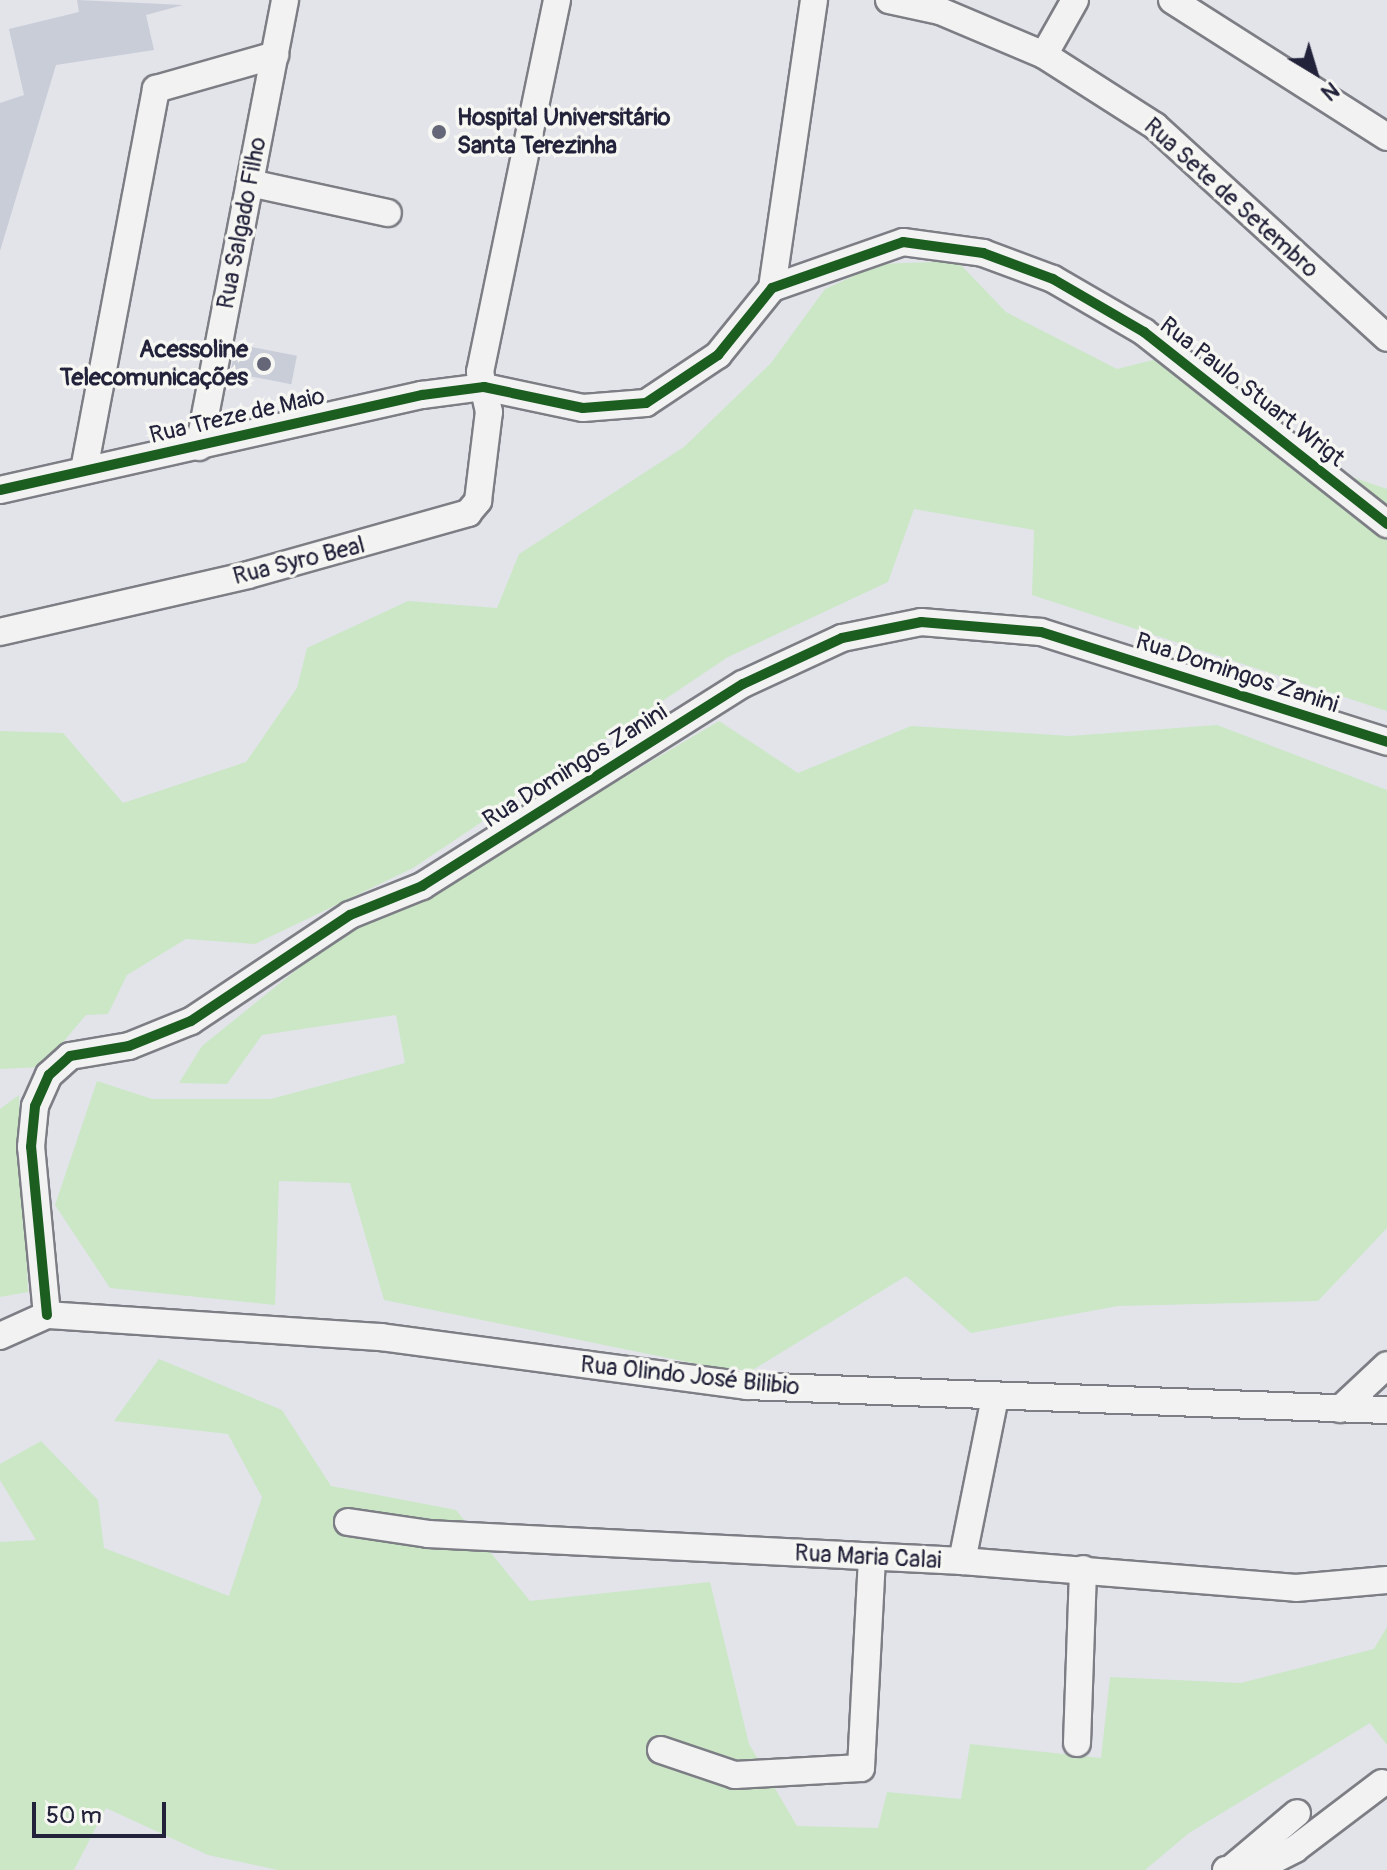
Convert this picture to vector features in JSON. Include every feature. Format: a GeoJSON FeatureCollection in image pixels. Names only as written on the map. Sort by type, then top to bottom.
{"type":"FeatureCollection","features":[{"type":"Feature","properties":{"kind":"street","name":"Rua Salgado Filho"},"geometry":{"type":"LineString","coordinates":[[199,447],[285,0]]}},
{"type":"Feature","properties":{"kind":"street","name":"Rua Syro Beal"},"geometry":{"type":"LineString","coordinates":[[0,632],[453,522],[478,501],[489,412],[480,372],[557,0]]}},
{"type":"Feature","properties":{"kind":"street"},"geometry":{"type":"LineString","coordinates":[[484,387],[583,408],[646,403],[718,355],[772,288],[814,0]]}},
{"type":"Feature","properties":{"kind":"street","name":"Rua Sete de Setembro"},"geometry":{"type":"LineString","coordinates":[[889,0],[940,11],[1044,55],[1155,126],[1387,338]]}},
{"type":"Feature","properties":{"kind":"street"},"geometry":{"type":"LineString","coordinates":[[1044,55],[1075,0]]}},
{"type":"Feature","properties":{"kind":"street"},"geometry":{"type":"LineString","coordinates":[[1172,0],[1387,137]]}},
{"type":"Feature","properties":{"kind":"street"},"geometry":{"type":"LineString","coordinates":[[84,470],[156,89],[275,55]]}},
{"type":"Feature","properties":{"kind":"street"},"geometry":{"type":"LineString","coordinates":[[250,183],[388,213]]}},
{"type":"Feature","properties":{"kind":"street","name":"Rua Paulo Stuart Wrigt"},"geometry":{"type":"LineString","coordinates":[[772,288],[903,242],[983,253],[1053,279],[1144,332],[1387,524]]}},
{"type":"Feature","properties":{"kind":"street","name":"Rua Treze de Maio"},"geometry":{"type":"LineString","coordinates":[[0,490],[484,387]]}},
{"type":"Feature","properties":{"kind":"street","name":"Rua Domingos Zanini"},"geometry":{"type":"LineString","coordinates":[[47,1315],[31,1147],[35,1106],[49,1075],[70,1056],[129,1046],[191,1021],[350,915],[422,886],[743,684],[842,638],[921,622],[1041,632],[1387,742]]}},
{"type":"Feature","properties":{"kind":"street","name":"Rua Olindo José Bilibio"},"geometry":{"type":"LineString","coordinates":[[0,1336],[47,1315],[381,1337],[747,1386],[995,1398],[1387,1410]]}},
{"type":"Feature","properties":{"kind":"street"},"geometry":{"type":"LineString","coordinates":[[1340,1409],[1387,1365]]}},
{"type":"Feature","properties":{"kind":"street"},"geometry":{"type":"LineString","coordinates":[[962,1561],[995,1398]]}},
{"type":"Feature","properties":{"kind":"street","name":"Rua Maria Calai"},"geometry":{"type":"LineString","coordinates":[[348,1522],[428,1534],[872,1560],[962,1561],[1296,1588],[1387,1580]]}},
{"type":"Feature","properties":{"kind":"street"},"geometry":{"type":"LineString","coordinates":[[661,1750],[735,1775],[861,1768],[872,1560]]}},
{"type":"Feature","properties":{"kind":"street"},"geometry":{"type":"LineString","coordinates":[[1077,1743],[1083,1569]]}},
{"type":"Feature","properties":{"kind":"street"},"geometry":{"type":"LineString","coordinates":[[1229,1869],[1264,1865],[1295,1849],[1382,1783]]}},
{"type":"Feature","properties":{"kind":"street"},"geometry":{"type":"LineString","coordinates":[[1229,1869],[1297,1813]]}},
{"type":"Feature","properties":{"kind":"green space"},"geometry":{"type":"Polygon","coordinates":[[[957,261],[1006,312],[1117,369],[1153,360],[1329,469],[1387,489],[1387,711],[1032,595],[1034,530],[914,509],[888,582],[728,657],[413,868],[255,944],[186,939],[127,975],[108,1014],[86,1015],[42,1067],[0,1069],[0,731],[63,733],[123,803],[246,762],[297,688],[307,648],[408,601],[497,608],[519,554],[684,447],[771,363],[825,289],[880,264],[957,261]]]}},
{"type":"Feature","properties":{"kind":"green space"},"geometry":{"type":"Polygon","coordinates":[[[719,721],[798,773],[911,726],[1070,736],[1217,725],[1387,790],[1387,1228],[1318,1301],[1118,1306],[971,1333],[906,1276],[746,1374],[384,1300],[350,1183],[279,1181],[275,1305],[110,1288],[55,1205],[97,1081],[152,1099],[271,1099],[405,1063],[396,1015],[262,1035],[227,1084],[179,1083],[202,1046],[321,950],[394,902],[547,823],[719,721]]]}},
{"type":"Feature","properties":{"kind":"green space"},"geometry":{"type":"Polygon","coordinates":[[[19,1095],[28,1292],[0,1297],[0,1109],[19,1095]]]}},
{"type":"Feature","properties":{"kind":"green space"},"geometry":{"type":"Polygon","coordinates":[[[159,1359],[282,1410],[331,1486],[456,1510],[530,1601],[710,1582],[749,1744],[797,1826],[878,1828],[887,1792],[961,1799],[970,1744],[1101,1758],[1110,1677],[1241,1683],[1374,1649],[1387,1627],[1387,1745],[1370,1723],[1189,1833],[1145,1870],[278,1870],[208,1855],[106,1808],[74,1870],[0,1870],[0,1542],[36,1540],[0,1480],[0,1464],[41,1441],[98,1500],[104,1548],[229,1596],[262,1497],[228,1434],[114,1421],[159,1359]]]}},
{"type":"Feature","properties":{"kind":"building"},"geometry":{"type":"Polygon","coordinates":[[[77,0],[183,5],[146,15],[154,50],[56,65],[0,251],[0,103],[24,95],[9,29],[79,12],[77,0]]]}},
{"type":"Feature","properties":{"kind":"building","name":"Acessoline Telecomunicações"},"geometry":{"type":"Polygon","coordinates":[[[236,344],[297,356],[291,384],[230,372],[236,344]]]}},
{"type":"Feature","properties":{"kind":"cycle path"},"geometry":{"type":"LineString","coordinates":[[0,490],[422,395],[484,387],[583,408],[646,403],[718,355],[772,288],[903,242],[983,253],[1053,279],[1144,332],[1387,524]]}},
{"type":"Feature","properties":{"kind":"cycle path"},"geometry":{"type":"LineString","coordinates":[[47,1315],[31,1147],[35,1106],[49,1075],[70,1056],[129,1046],[191,1021],[350,915],[422,886],[743,684],[842,638],[921,622],[1041,632],[1387,742]]}},
{"type":"Feature","properties":{"kind":"place","name":"Hospital Universitário Santa Terezinha"},"geometry":{"type":"Point","coordinates":[439,132]}},
{"type":"Feature","properties":{"kind":"place","name":"Acessoline Telecomunicações"},"geometry":{"type":"Point","coordinates":[264,364]}}]}
